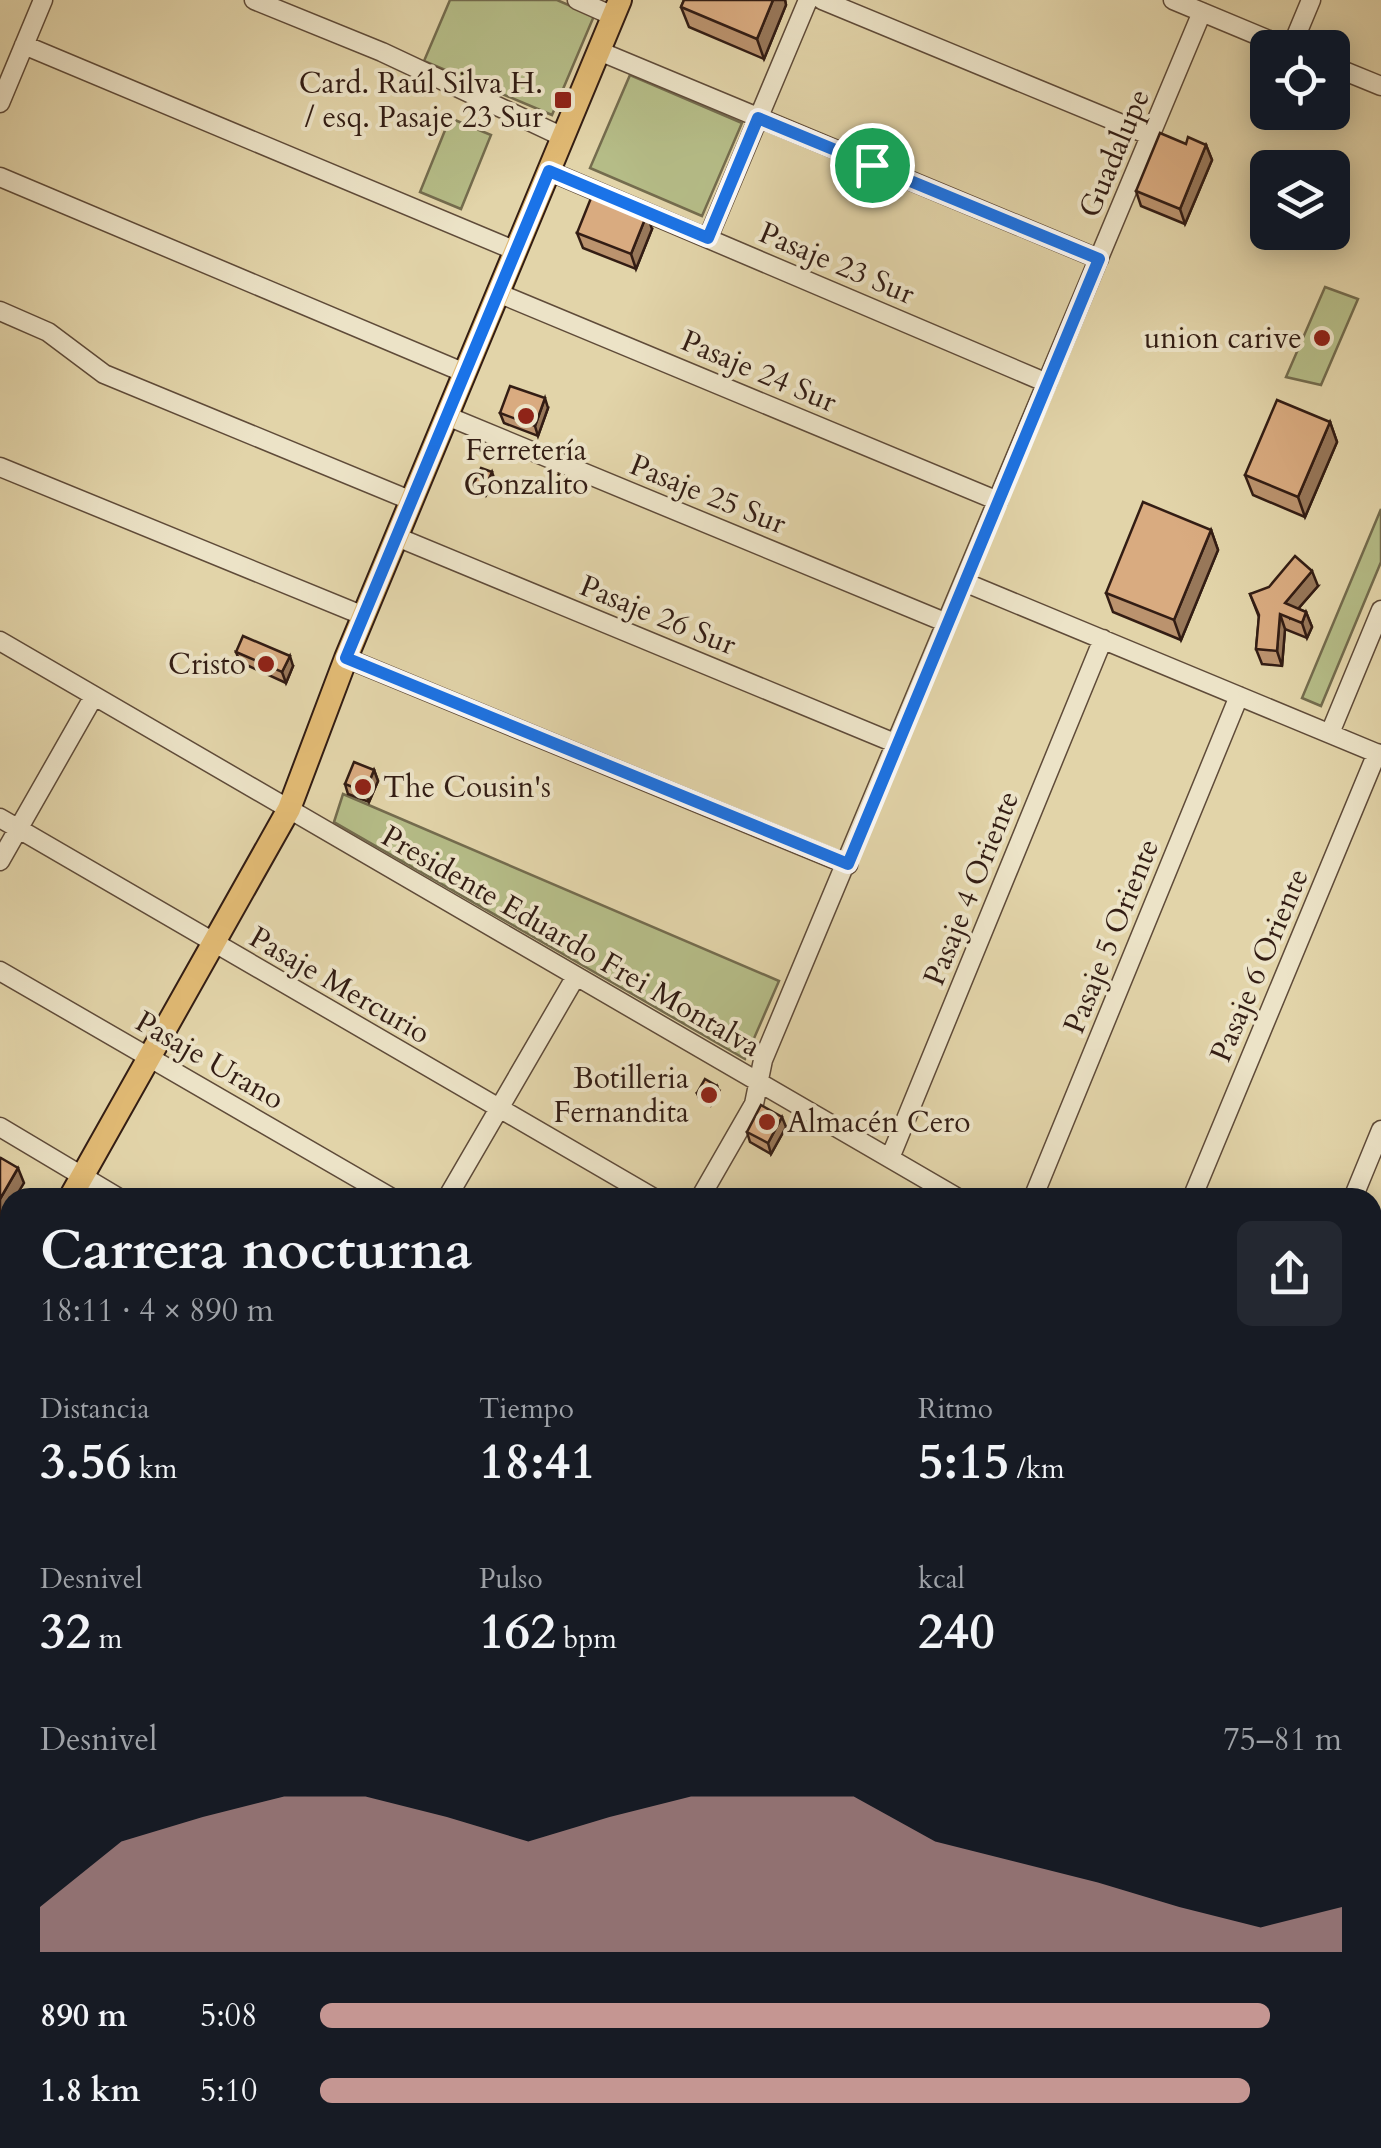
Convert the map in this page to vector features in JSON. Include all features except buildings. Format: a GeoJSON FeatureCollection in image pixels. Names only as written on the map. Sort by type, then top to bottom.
{"type":"FeatureCollection","features":[{"type":"Feature","properties":{"kind":"main road"},"geometry":{"type":"LineString","coordinates":[[76,1188],[289,809],[346,658],[617,8]]}},
{"type":"Feature","properties":{"kind":"street"},"geometry":{"type":"LineString","coordinates":[[0,103],[43,0]]}},
{"type":"Feature","properties":{"kind":"street"},"geometry":{"type":"LineString","coordinates":[[254,0],[382,52],[563,137]]}},
{"type":"Feature","properties":{"kind":"street"},"geometry":{"type":"LineString","coordinates":[[576,0],[617,8]]}},
{"type":"Feature","properties":{"kind":"street"},"geometry":{"type":"LineString","coordinates":[[708,238],[808,0]]}},
{"type":"Feature","properties":{"kind":"street"},"geometry":{"type":"LineString","coordinates":[[822,0],[1151,136]]}},
{"type":"Feature","properties":{"kind":"street"},"geometry":{"type":"LineString","coordinates":[[1172,0],[1250,32]]}},
{"type":"Feature","properties":{"kind":"street"},"geometry":{"type":"LineString","coordinates":[[1298,30],[1311,0]]}},
{"type":"Feature","properties":{"kind":"street","name":"Guadalupe"},"geometry":{"type":"LineString","coordinates":[[706,1188],[754,1104],[763,1060],[1202,12]]}},
{"type":"Feature","properties":{"kind":"street"},"geometry":{"type":"LineString","coordinates":[[24,45],[516,252]]}},
{"type":"Feature","properties":{"kind":"street"},"geometry":{"type":"LineString","coordinates":[[599,51],[1099,259]]}},
{"type":"Feature","properties":{"kind":"street"},"geometry":{"type":"LineString","coordinates":[[1350,73],[1381,86]]}},
{"type":"Feature","properties":{"kind":"street","name":"Pasaje 23 Sur"},"geometry":{"type":"LineString","coordinates":[[549,171],[1048,383]]}},
{"type":"Feature","properties":{"kind":"street"},"geometry":{"type":"LineString","coordinates":[[0,177],[465,373]]}},
{"type":"Feature","properties":{"kind":"street","name":"Pasaje 24 Sur"},"geometry":{"type":"LineString","coordinates":[[498,293],[998,501]]}},
{"type":"Feature","properties":{"kind":"street"},"geometry":{"type":"LineString","coordinates":[[0,311],[48,332],[104,374],[412,501]]}},
{"type":"Feature","properties":{"kind":"street","name":"Pasaje 25 Sur"},"geometry":{"type":"LineString","coordinates":[[447,416],[947,623]]}},
{"type":"Feature","properties":{"kind":"street"},"geometry":{"type":"LineString","coordinates":[[0,466],[364,616]]}},
{"type":"Feature","properties":{"kind":"street","name":"Pasaje 26 Sur"},"geometry":{"type":"LineString","coordinates":[[397,537],[897,744]]}},
{"type":"Feature","properties":{"kind":"street"},"geometry":{"type":"LineString","coordinates":[[964,582],[1379,754]]}},
{"type":"Feature","properties":{"kind":"street"},"geometry":{"type":"LineString","coordinates":[[1330,734],[1380,612]]}},
{"type":"Feature","properties":{"kind":"street","name":"Pasaje 4 Oriente"},"geometry":{"type":"LineString","coordinates":[[890,1158],[1103,639]]}},
{"type":"Feature","properties":{"kind":"street","name":"Presidente Eduardo Frei Montalva"},"geometry":{"type":"LineString","coordinates":[[0,641],[941,1188]]}},
{"type":"Feature","properties":{"kind":"street"},"geometry":{"type":"LineString","coordinates":[[346,658],[848,864]]}},
{"type":"Feature","properties":{"kind":"street"},"geometry":{"type":"LineString","coordinates":[[0,861],[94,696]]}},
{"type":"Feature","properties":{"kind":"street","name":"Pasaje 5 Oriente"},"geometry":{"type":"LineString","coordinates":[[1037,1188],[1239,696]]}},
{"type":"Feature","properties":{"kind":"street","name":"Pasaje 6 Oriente"},"geometry":{"type":"LineString","coordinates":[[1196,1188],[1379,754]]}},
{"type":"Feature","properties":{"kind":"street","name":"Pasaje Mercurio"},"geometry":{"type":"LineString","coordinates":[[0,818],[637,1188]]}},
{"type":"Feature","properties":{"kind":"street","name":"Pasaje Urano"},"geometry":{"type":"LineString","coordinates":[[0,971],[375,1188]]}},
{"type":"Feature","properties":{"kind":"street"},"geometry":{"type":"LineString","coordinates":[[453,1188],[576,976]]}},
{"type":"Feature","properties":{"kind":"street"},"geometry":{"type":"LineString","coordinates":[[0,1127],[103,1188]]}},
{"type":"Feature","properties":{"kind":"street"},"geometry":{"type":"LineString","coordinates":[[1358,1188],[1381,1130]]}},
{"type":"Feature","properties":{"kind":"green space"},"geometry":{"type":"Polygon","coordinates":[[[450,0],[557,0],[594,16],[552,115],[424,61],[450,0]]]}},
{"type":"Feature","properties":{"kind":"green space"},"geometry":{"type":"Polygon","coordinates":[[[630,75],[742,123],[702,216],[590,168],[630,75]]]}},
{"type":"Feature","properties":{"kind":"green space"},"geometry":{"type":"Polygon","coordinates":[[[450,118],[491,135],[461,209],[420,192],[450,118]]]}},
{"type":"Feature","properties":{"kind":"green space","name":"union carive"},"geometry":{"type":"Polygon","coordinates":[[[1325,287],[1358,299],[1321,385],[1286,377],[1325,287]]]}},
{"type":"Feature","properties":{"kind":"green space"},"geometry":{"type":"Polygon","coordinates":[[[1381,509],[1381,562],[1321,706],[1302,698],[1381,509]]]}},
{"type":"Feature","properties":{"kind":"green space"},"geometry":{"type":"Polygon","coordinates":[[[343,794],[779,981],[745,1059],[334,822],[343,794]]]}},
{"type":"Feature","properties":{"kind":"place","name":"Card. Raúl Silva H. / esq. Pasaje 23 Sur"},"geometry":{"type":"Point","coordinates":[563,100]}},
{"type":"Feature","properties":{"kind":"place","name":"union carive"},"geometry":{"type":"Point","coordinates":[1322,338]}},
{"type":"Feature","properties":{"kind":"place","name":"Ferretería Gonzalito"},"geometry":{"type":"Point","coordinates":[526,416]}},
{"type":"Feature","properties":{"kind":"place","name":"Cristo"},"geometry":{"type":"Point","coordinates":[266,664]}},
{"type":"Feature","properties":{"kind":"place","name":"The Cousin's"},"geometry":{"type":"Point","coordinates":[363,787]}},
{"type":"Feature","properties":{"kind":"place","name":"Botilleria Fernandita"},"geometry":{"type":"Point","coordinates":[709,1095]}},
{"type":"Feature","properties":{"kind":"place","name":"Almacén Cero"},"geometry":{"type":"Point","coordinates":[767,1122]}},
{"type":"Feature","properties":{"kind":"route"},"geometry":{"type":"LineString","coordinates":[[758,118],[872,165],[1099,259],[848,864],[346,658],[549,171],[708,238],[758,118]]}}]}
